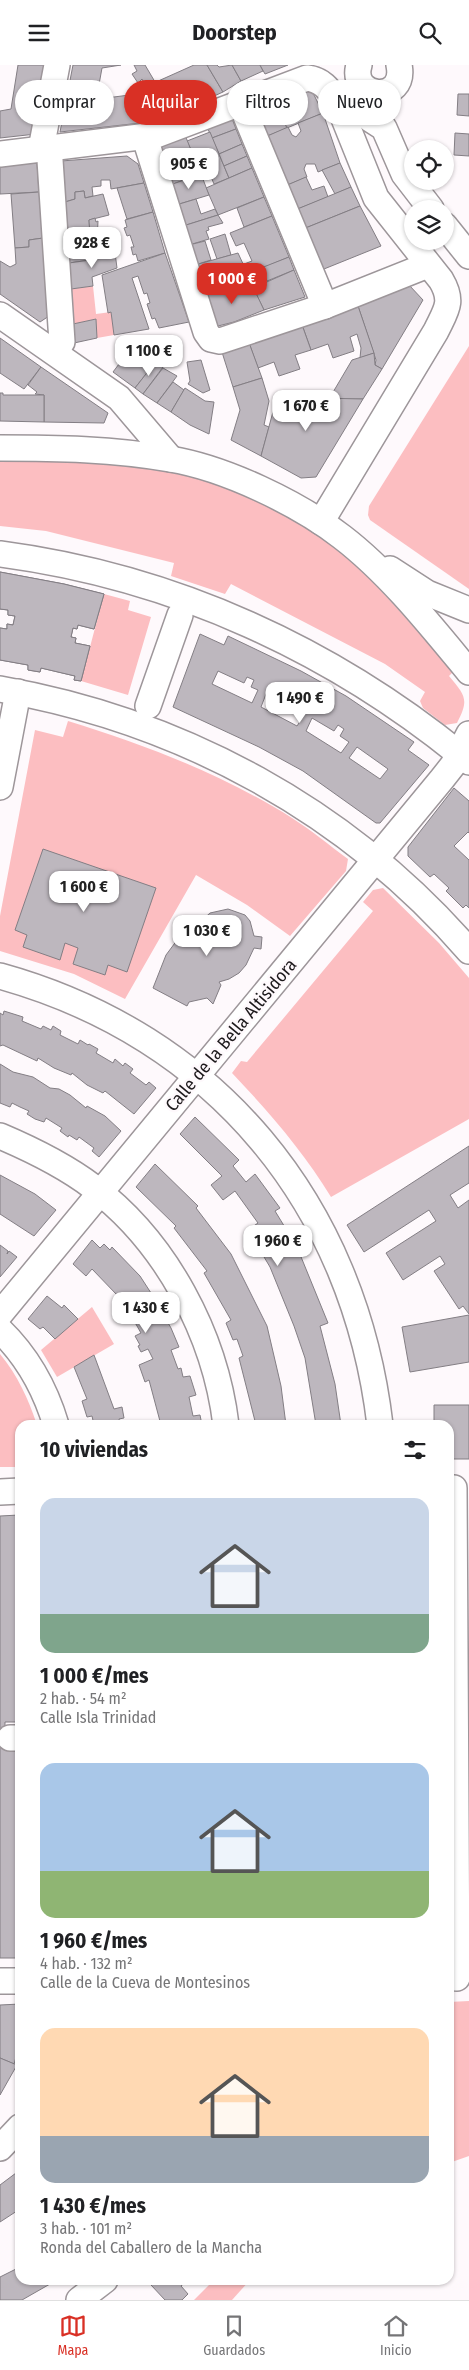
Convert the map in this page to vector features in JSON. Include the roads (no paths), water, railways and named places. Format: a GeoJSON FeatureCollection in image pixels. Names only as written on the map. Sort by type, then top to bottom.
{"type":"FeatureCollection","features":[{"type":"Feature","properties":{"kind":"street"},"geometry":{"type":"LineString","coordinates":[[58,65],[46,155],[62,342]]}},
{"type":"Feature","properties":{"kind":"street"},"geometry":{"type":"LineString","coordinates":[[358,74],[379,93],[386,92],[402,73]]}},
{"type":"Feature","properties":{"kind":"street"},"geometry":{"type":"LineString","coordinates":[[384,128],[390,117],[402,73]]}},
{"type":"Feature","properties":{"kind":"street"},"geometry":{"type":"LineString","coordinates":[[358,74],[370,119],[384,128],[404,174],[424,200]]}},
{"type":"Feature","properties":{"kind":"street"},"geometry":{"type":"LineString","coordinates":[[299,80],[307,77],[318,80],[328,87],[336,101],[376,198],[421,253],[447,291],[449,304],[436,331],[321,522]]}},
{"type":"Feature","properties":{"kind":"street"},"geometry":{"type":"LineString","coordinates":[[0,154],[46,155],[145,138],[227,109]]}},
{"type":"Feature","properties":{"kind":"street"},"geometry":{"type":"LineString","coordinates":[[250,125],[325,306]]}},
{"type":"Feature","properties":{"kind":"street"},"geometry":{"type":"LineString","coordinates":[[145,138],[206,331],[211,339],[220,341],[325,306],[428,265]]}},
{"type":"Feature","properties":{"kind":"street"},"geometry":{"type":"LineString","coordinates":[[454,237],[469,256]]}},
{"type":"Feature","properties":{"kind":"street"},"geometry":{"type":"LineString","coordinates":[[0,315],[120,398],[171,459]]}},
{"type":"Feature","properties":{"kind":"street"},"geometry":{"type":"LineString","coordinates":[[0,448],[64,448],[171,459],[216,471],[272,495],[321,522],[427,593],[469,610]]}},
{"type":"Feature","properties":{"kind":"street"},"geometry":{"type":"LineString","coordinates":[[343,538],[390,582],[469,672]]}},
{"type":"Feature","properties":{"kind":"street"},"geometry":{"type":"LineString","coordinates":[[0,554],[68,565],[131,580],[222,612],[338,669],[466,750]]}},
{"type":"Feature","properties":{"kind":"street"},"geometry":{"type":"LineString","coordinates":[[148,706],[180,615]]}},
{"type":"Feature","properties":{"kind":"street"},"geometry":{"type":"LineString","coordinates":[[0,787],[9,690],[40,696],[116,717],[207,753],[272,787],[311,811],[376,859],[424,902],[469,951]]}},
{"type":"Feature","properties":{"kind":"street","name":"Calle de la Bella Altisidora"},"geometry":{"type":"LineString","coordinates":[[0,1314],[466,750]]}},
{"type":"Feature","properties":{"kind":"street"},"geometry":{"type":"LineString","coordinates":[[0,976],[48,991],[98,1012],[151,1043],[197,1076],[262,1141],[295,1185],[324,1233],[350,1292],[376,1388],[379,1420]]}},
{"type":"Feature","properties":{"kind":"street"},"geometry":{"type":"LineString","coordinates":[[0,1136],[54,1161],[101,1193],[138,1230],[182,1291],[200,1327],[214,1367],[224,1405],[226,1420]]}},
{"type":"Feature","properties":{"kind":"street"},"geometry":{"type":"LineString","coordinates":[[0,1330],[20,1351],[34,1371],[48,1398],[55,1420]]}},
{"type":"Feature","properties":{"kind":"street"},"geometry":{"type":"LineString","coordinates":[[457,1488],[458,1978]]}},
{"type":"Feature","properties":{"kind":"street"},"geometry":{"type":"LineString","coordinates":[[0,1491],[15,1491]]}},
{"type":"Feature","properties":{"kind":"street"},"geometry":{"type":"LineString","coordinates":[[0,1981],[15,1981]]}},
{"type":"Feature","properties":{"kind":"street"},"geometry":{"type":"LineString","coordinates":[[79,2300],[98,2285]]}}]}
